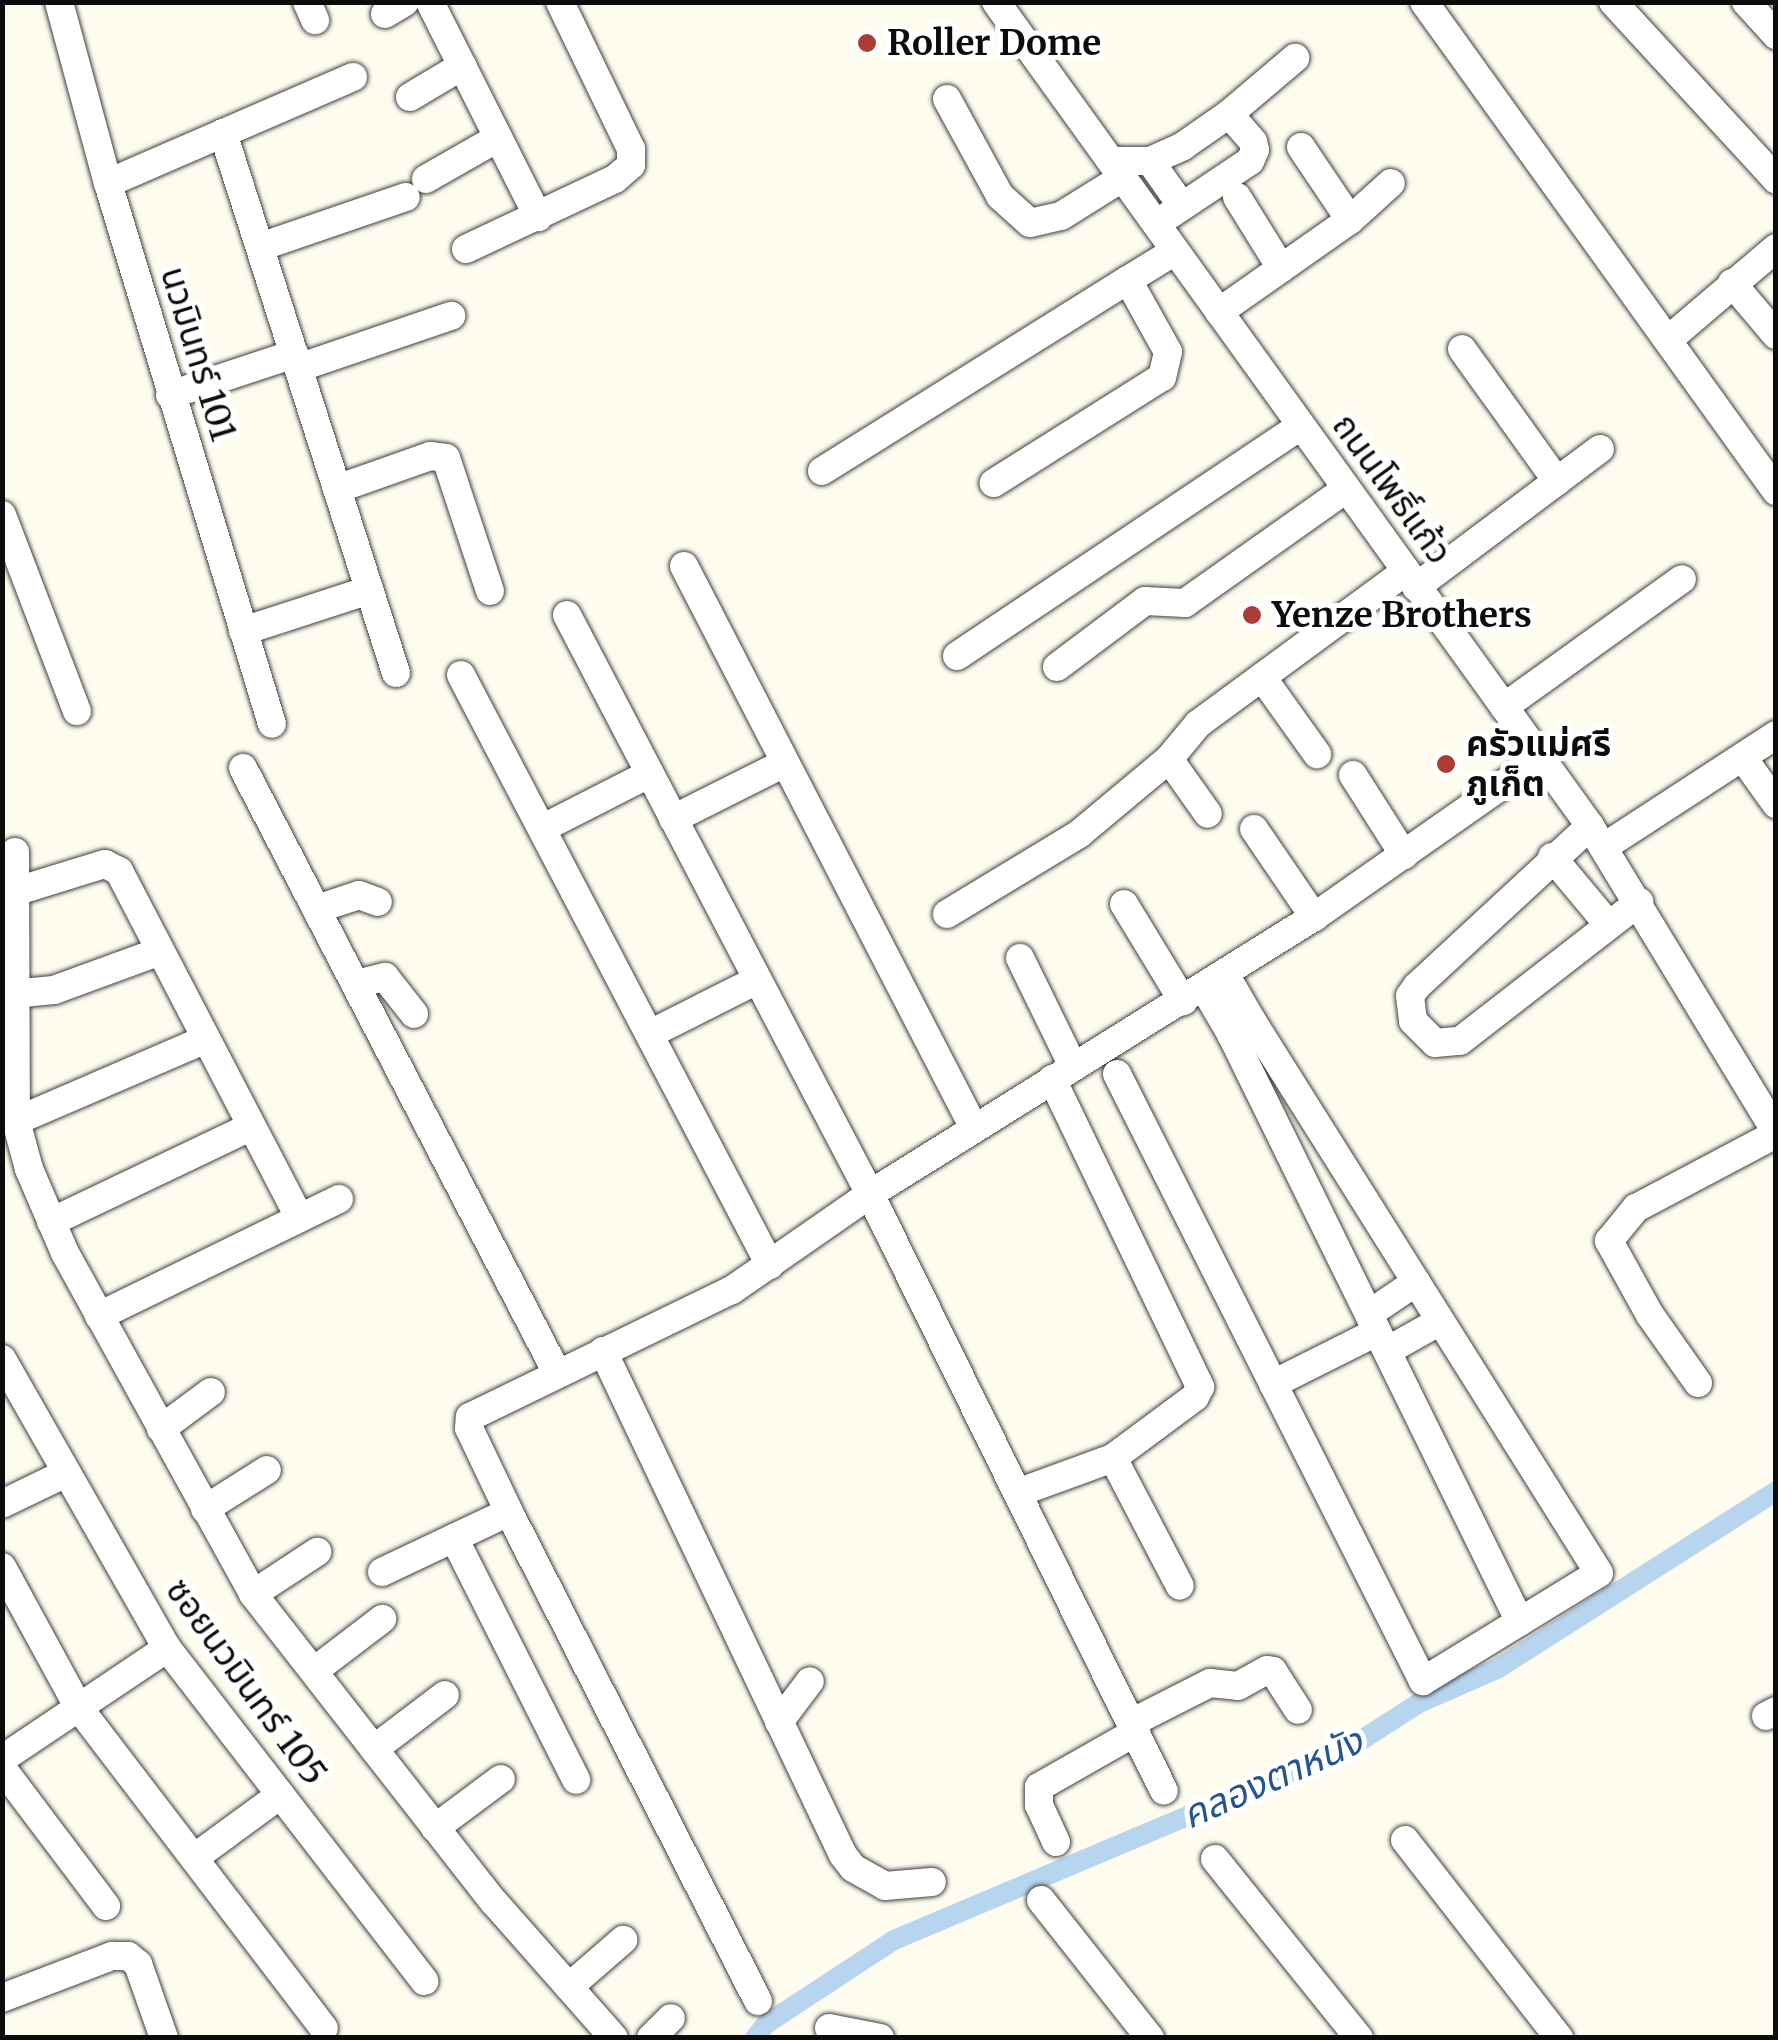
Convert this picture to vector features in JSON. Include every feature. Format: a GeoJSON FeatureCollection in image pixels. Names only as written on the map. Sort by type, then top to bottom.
{"type":"FeatureCollection","features":[{"type":"Feature","properties":{"kind":"street","name":"นวมินทร์ 101"},"geometry":{"type":"LineString","coordinates":[[60,2],[170,396],[272,724]]}},
{"type":"Feature","properties":{"kind":"street"},"geometry":{"type":"LineString","coordinates":[[430,2],[538,217]]}},
{"type":"Feature","properties":{"kind":"street"},"geometry":{"type":"LineString","coordinates":[[466,249],[615,179],[631,166],[631,149],[560,2]]}},
{"type":"Feature","properties":{"kind":"street","name":"ถนนโพธิ์แก้ว"},"geometry":{"type":"LineString","coordinates":[[996,2],[1597,836],[1776,1133]]}},
{"type":"Feature","properties":{"kind":"street"},"geometry":{"type":"LineString","coordinates":[[1424,2],[1776,490]]}},
{"type":"Feature","properties":{"kind":"street"},"geometry":{"type":"LineString","coordinates":[[1612,2],[1776,180]]}},
{"type":"Feature","properties":{"kind":"street"},"geometry":{"type":"LineString","coordinates":[[1746,2],[1776,35]]}},
{"type":"Feature","properties":{"kind":"street"},"geometry":{"type":"LineString","coordinates":[[946,99],[1000,196],[1030,224],[1061,216],[1117,170],[1183,146],[1295,58]]}},
{"type":"Feature","properties":{"kind":"street"},"geometry":{"type":"LineString","coordinates":[[410,98],[462,66]]}},
{"type":"Feature","properties":{"kind":"street"},"geometry":{"type":"LineString","coordinates":[[108,183],[353,77]]}},
{"type":"Feature","properties":{"kind":"street"},"geometry":{"type":"LineString","coordinates":[[1156,224],[1250,160],[1255,150],[1228,114]]}},
{"type":"Feature","properties":{"kind":"street"},"geometry":{"type":"LineString","coordinates":[[223,133],[396,673]]}},
{"type":"Feature","properties":{"kind":"street"},"geometry":{"type":"LineString","coordinates":[[260,247],[416,188],[498,138]]}},
{"type":"Feature","properties":{"kind":"street"},"geometry":{"type":"LineString","coordinates":[[1183,146],[1210,186]]}},
{"type":"Feature","properties":{"kind":"street"},"geometry":{"type":"LineString","coordinates":[[1301,147],[1350,220]]}},
{"type":"Feature","properties":{"kind":"street"},"geometry":{"type":"LineString","coordinates":[[1150,161],[1182,206]]}},
{"type":"Feature","properties":{"kind":"street"},"geometry":{"type":"LineString","coordinates":[[1218,312],[1350,220],[1391,183]]}},
{"type":"Feature","properties":{"kind":"street"},"geometry":{"type":"LineString","coordinates":[[1237,197],[1281,268]]}},
{"type":"Feature","properties":{"kind":"street"},"geometry":{"type":"LineString","coordinates":[[1668,340],[1776,248]]}},
{"type":"Feature","properties":{"kind":"street"},"geometry":{"type":"LineString","coordinates":[[822,471],[1175,251]]}},
{"type":"Feature","properties":{"kind":"street"},"geometry":{"type":"LineString","coordinates":[[994,483],[1162,377],[1168,352],[1128,280]]}},
{"type":"Feature","properties":{"kind":"street"},"geometry":{"type":"LineString","coordinates":[[1732,282],[1776,335]]}},
{"type":"Feature","properties":{"kind":"street"},"geometry":{"type":"LineString","coordinates":[[170,396],[451,316]]}},
{"type":"Feature","properties":{"kind":"street"},"geometry":{"type":"LineString","coordinates":[[1462,349],[1557,481]]}},
{"type":"Feature","properties":{"kind":"street"},"geometry":{"type":"LineString","coordinates":[[957,656],[1301,426]]}},
{"type":"Feature","properties":{"kind":"street"},"geometry":{"type":"LineString","coordinates":[[947,914],[1079,834],[1169,759],[1198,724],[1600,448]]}},
{"type":"Feature","properties":{"kind":"street"},"geometry":{"type":"LineString","coordinates":[[337,489],[430,456],[446,458],[490,592]]}},
{"type":"Feature","properties":{"kind":"street"},"geometry":{"type":"LineString","coordinates":[[1057,666],[1146,601],[1185,603],[1346,488]]}},
{"type":"Feature","properties":{"kind":"street"},"geometry":{"type":"LineString","coordinates":[[2,514],[76,711]]}},
{"type":"Feature","properties":{"kind":"street"},"geometry":{"type":"LineString","coordinates":[[684,566],[974,1128]]}},
{"type":"Feature","properties":{"kind":"street"},"geometry":{"type":"LineString","coordinates":[[1504,707],[1682,579]]}},
{"type":"Feature","properties":{"kind":"street"},"geometry":{"type":"LineString","coordinates":[[244,631],[369,590]]}},
{"type":"Feature","properties":{"kind":"street"},"geometry":{"type":"LineString","coordinates":[[568,615],[870,1194],[1164,1791]]}},
{"type":"Feature","properties":{"kind":"street"},"geometry":{"type":"LineString","coordinates":[[461,675],[770,1265]]}},
{"type":"Feature","properties":{"kind":"street"},"geometry":{"type":"LineString","coordinates":[[1262,678],[1317,754]]}},
{"type":"Feature","properties":{"kind":"street"},"geometry":{"type":"LineString","coordinates":[[1639,902],[1607,923],[1460,1041],[1448,1046],[1424,1035],[1410,1008],[1410,996],[1417,986],[1552,857],[1743,758],[1776,736]]}},
{"type":"Feature","properties":{"kind":"street"},"geometry":{"type":"LineString","coordinates":[[758,2001],[509,1512],[469,1428],[470,1418],[712,1302],[870,1194],[1314,917],[1541,758]]}},
{"type":"Feature","properties":{"kind":"street"},"geometry":{"type":"LineString","coordinates":[[1743,758],[1776,804]]}},
{"type":"Feature","properties":{"kind":"street"},"geometry":{"type":"LineString","coordinates":[[1169,759],[1208,814]]}},
{"type":"Feature","properties":{"kind":"street"},"geometry":{"type":"LineString","coordinates":[[673,818],[785,762]]}},
{"type":"Feature","properties":{"kind":"street"},"geometry":{"type":"LineString","coordinates":[[243,768],[558,1373]]}},
{"type":"Feature","properties":{"kind":"street"},"geometry":{"type":"LineString","coordinates":[[543,828],[649,774]]}},
{"type":"Feature","properties":{"kind":"street"},"geometry":{"type":"LineString","coordinates":[[1353,775],[1404,855]]}},
{"type":"Feature","properties":{"kind":"street"},"geometry":{"type":"LineString","coordinates":[[1254,829],[1314,917]]}},
{"type":"Feature","properties":{"kind":"street"},"geometry":{"type":"LineString","coordinates":[[15,852],[17,891],[10,996],[16,1121],[50,1222],[253,1594],[436,1828],[614,2038]]}},
{"type":"Feature","properties":{"kind":"street"},"geometry":{"type":"LineString","coordinates":[[1552,857],[1607,923]]}},
{"type":"Feature","properties":{"kind":"street"},"geometry":{"type":"LineString","coordinates":[[17,891],[112,865],[300,1218]]}},
{"type":"Feature","properties":{"kind":"street"},"geometry":{"type":"LineString","coordinates":[[317,909],[358,896],[378,902]]}},
{"type":"Feature","properties":{"kind":"street"},"geometry":{"type":"LineString","coordinates":[[1118,1074],[1423,1681],[1599,1573],[1300,1099],[1241,1028],[1124,904]]}},
{"type":"Feature","properties":{"kind":"street"},"geometry":{"type":"LineString","coordinates":[[10,996],[54,990],[158,952]]}},
{"type":"Feature","properties":{"kind":"street"},"geometry":{"type":"LineString","coordinates":[[1020,958],[1062,1072],[1200,1386],[1195,1398],[1113,1458],[1020,1492]]}},
{"type":"Feature","properties":{"kind":"street"},"geometry":{"type":"LineString","coordinates":[[356,984],[385,978],[414,1014]]}},
{"type":"Feature","properties":{"kind":"street"},"geometry":{"type":"LineString","coordinates":[[650,1034],[756,980]]}},
{"type":"Feature","properties":{"kind":"street"},"geometry":{"type":"LineString","coordinates":[[1241,1028],[1271,1116],[1520,1622]]}},
{"type":"Feature","properties":{"kind":"street"},"geometry":{"type":"LineString","coordinates":[[16,1121],[204,1040]]}},
{"type":"Feature","properties":{"kind":"street"},"geometry":{"type":"LineString","coordinates":[[1271,1116],[1300,1099]]}},
{"type":"Feature","properties":{"kind":"street"},"geometry":{"type":"LineString","coordinates":[[50,1222],[250,1128]]}},
{"type":"Feature","properties":{"kind":"street"},"geometry":{"type":"LineString","coordinates":[[1698,1384],[1650,1314],[1608,1241],[1636,1208],[1776,1133]]}},
{"type":"Feature","properties":{"kind":"street"},"geometry":{"type":"LineString","coordinates":[[98,1316],[338,1198]]}},
{"type":"Feature","properties":{"kind":"street"},"geometry":{"type":"LineString","coordinates":[[1378,1333],[1416,1282]]}},
{"type":"Feature","properties":{"kind":"street"},"geometry":{"type":"LineString","coordinates":[[1274,1384],[1378,1333],[1440,1321]]}},
{"type":"Feature","properties":{"kind":"street"},"geometry":{"type":"LineString","coordinates":[[603,1351],[779,1722],[853,1868],[885,1886],[932,1882]]}},
{"type":"Feature","properties":{"kind":"street","name":"ซอยนวมินทร์ 105"},"geometry":{"type":"LineString","coordinates":[[2,1359],[166,1648],[424,1981]]}},
{"type":"Feature","properties":{"kind":"street"},"geometry":{"type":"LineString","coordinates":[[161,1429],[211,1392]]}},
{"type":"Feature","properties":{"kind":"street"},"geometry":{"type":"LineString","coordinates":[[1113,1458],[1180,1586]]}},
{"type":"Feature","properties":{"kind":"street"},"geometry":{"type":"LineString","coordinates":[[206,1509],[267,1470]]}},
{"type":"Feature","properties":{"kind":"street"},"geometry":{"type":"LineString","coordinates":[[2,1504],[66,1473]]}},
{"type":"Feature","properties":{"kind":"street"},"geometry":{"type":"LineString","coordinates":[[382,1572],[509,1512]]}},
{"type":"Feature","properties":{"kind":"street"},"geometry":{"type":"LineString","coordinates":[[454,1538],[576,1780]]}},
{"type":"Feature","properties":{"kind":"street"},"geometry":{"type":"LineString","coordinates":[[253,1594],[317,1552]]}},
{"type":"Feature","properties":{"kind":"street"},"geometry":{"type":"LineString","coordinates":[[2,1568],[80,1708],[324,2028]]}},
{"type":"Feature","properties":{"kind":"street"},"geometry":{"type":"LineString","coordinates":[[314,1671],[382,1620]]}},
{"type":"Feature","properties":{"kind":"street"},"geometry":{"type":"LineString","coordinates":[[106,1906],[5,1754],[166,1648]]}},
{"type":"Feature","properties":{"kind":"street"},"geometry":{"type":"LineString","coordinates":[[1056,1842],[1039,1805],[1039,1787],[1210,1683],[1238,1686],[1270,1670],[1298,1710]]}},
{"type":"Feature","properties":{"kind":"street"},"geometry":{"type":"LineString","coordinates":[[779,1722],[810,1681]]}},
{"type":"Feature","properties":{"kind":"street"},"geometry":{"type":"LineString","coordinates":[[374,1749],[445,1694]]}},
{"type":"Feature","properties":{"kind":"street"},"geometry":{"type":"LineString","coordinates":[[436,1828],[501,1779]]}},
{"type":"Feature","properties":{"kind":"street"},"geometry":{"type":"LineString","coordinates":[[194,1858],[280,1795]]}},
{"type":"Feature","properties":{"kind":"street"},"geometry":{"type":"LineString","coordinates":[[1405,1840],[1559,2038]]}},
{"type":"Feature","properties":{"kind":"street"},"geometry":{"type":"LineString","coordinates":[[1214,1859],[1359,2038]]}},
{"type":"Feature","properties":{"kind":"street"},"geometry":{"type":"LineString","coordinates":[[1041,1900],[1150,2038]]}},
{"type":"Feature","properties":{"kind":"street"},"geometry":{"type":"LineString","coordinates":[[569,1986],[623,1940]]}},
{"type":"Feature","properties":{"kind":"street"},"geometry":{"type":"LineString","coordinates":[[2,1998],[112,1956],[128,1956],[138,1964],[164,2038]]}},
{"type":"Feature","properties":{"kind":"street"},"geometry":{"type":"LineString","coordinates":[[829,2028],[865,2031],[880,2038]]}},
{"type":"Feature","properties":{"kind":"waterway","name":"คลองตาหนัง"},"geometry":{"type":"LineString","coordinates":[[755,2038],[766,2024],[894,1940],[1349,1748],[1419,1703],[1497,1669],[1776,1491]]}},
{"type":"Feature","properties":{"kind":"place","name":"Roller Dome"},"geometry":{"type":"Point","coordinates":[867,43]}},
{"type":"Feature","properties":{"kind":"place","name":"Yenze Brothers"},"geometry":{"type":"Point","coordinates":[1252,615]}},
{"type":"Feature","properties":{"kind":"place","name":"ครัวแม่ศรี ภูเก็ต"},"geometry":{"type":"Point","coordinates":[1446,764]}}]}
